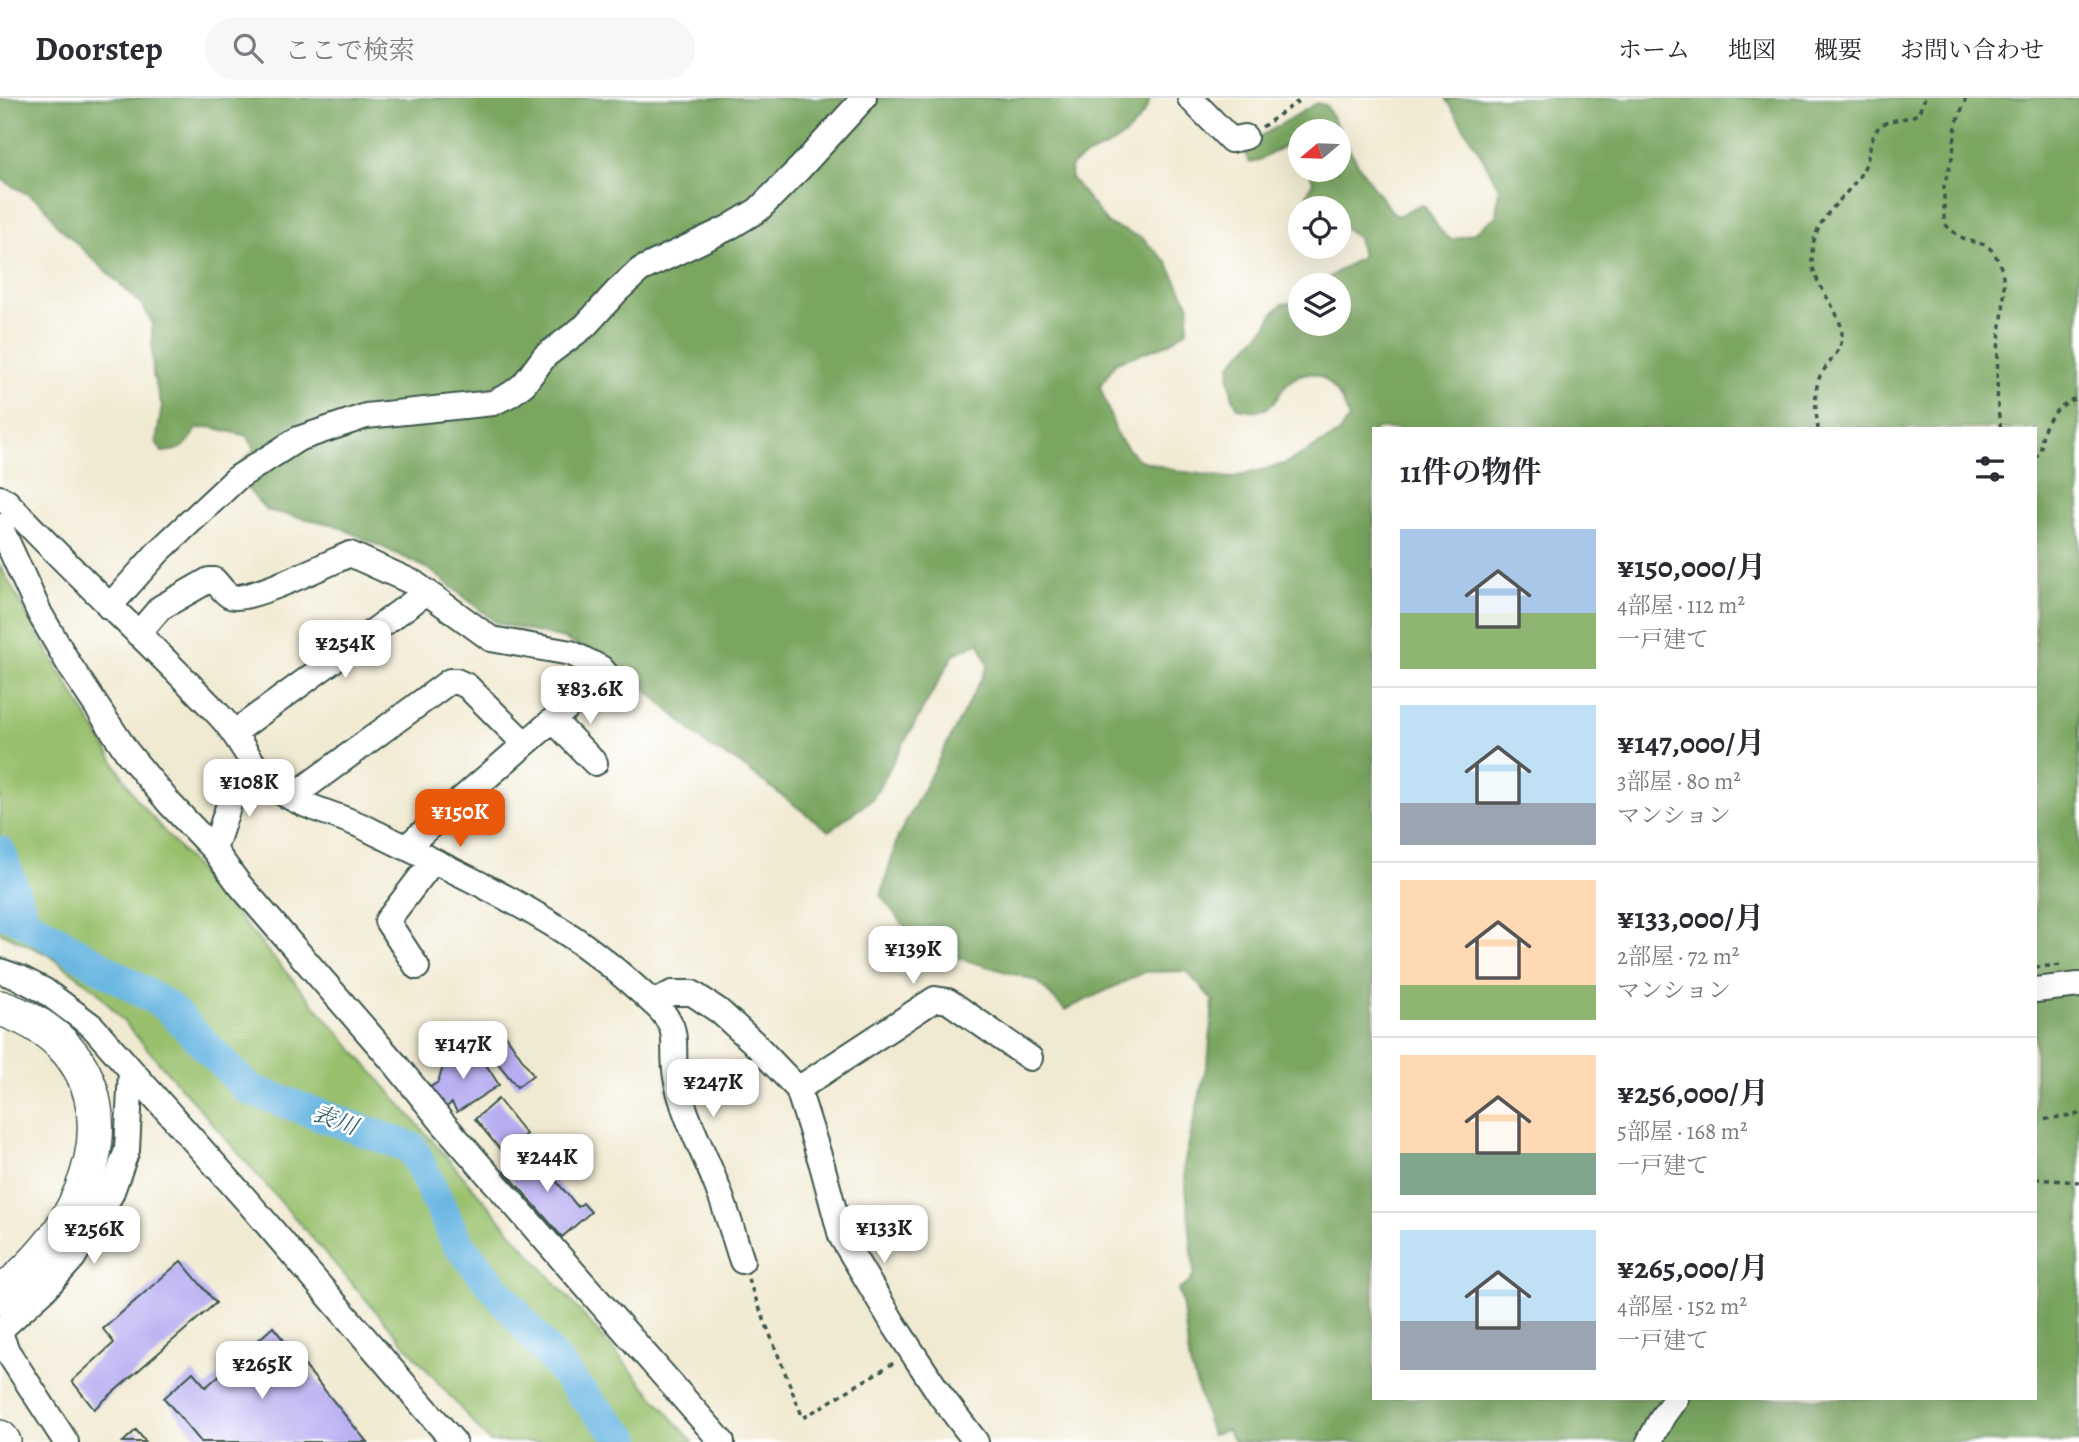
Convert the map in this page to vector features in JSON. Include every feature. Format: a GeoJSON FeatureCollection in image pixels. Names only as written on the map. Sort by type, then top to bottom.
{"type":"FeatureCollection","features":[{"type":"Feature","properties":{"kind":"highway"},"geometry":{"type":"LineString","coordinates":[[0,1007],[33,1022],[70,1054],[87,1077],[96,1107],[97,1136],[87,1178],[63,1227],[37,1259],[0,1296]]}},
{"type":"Feature","properties":{"kind":"highway"},"geometry":{"type":"LineString","coordinates":[[0,1029],[18,1035],[38,1047],[69,1084],[77,1112],[78,1141],[72,1172],[60,1200],[24,1252],[0,1275]]}},
{"type":"Feature","properties":{"kind":"street"},"geometry":{"type":"LineString","coordinates":[[110,607],[159,551],[237,478],[298,439],[366,416],[493,403],[511,394],[524,384],[545,356],[585,326],[640,270],[728,228],[758,210],[864,98]]}},
{"type":"Feature","properties":{"kind":"street"},"geometry":{"type":"LineString","coordinates":[[1189,98],[1231,140],[1245,137]]}},
{"type":"Feature","properties":{"kind":"street"},"geometry":{"type":"LineString","coordinates":[[0,498],[8,502],[110,607],[170,663],[235,732],[258,772],[281,792],[406,847],[482,885],[562,930],[611,965],[665,1013],[674,1028],[674,1061],[685,1108],[699,1147],[718,1187],[742,1261]]}},
{"type":"Feature","properties":{"kind":"street"},"geometry":{"type":"LineString","coordinates":[[0,526],[40,614],[127,752],[170,804],[214,850],[239,884],[397,1066],[442,1122],[723,1442]]}},
{"type":"Feature","properties":{"kind":"street"},"geometry":{"type":"LineString","coordinates":[[138,634],[160,608],[209,580],[214,580],[227,595],[238,598],[294,579],[350,554],[414,583],[491,639],[571,653],[601,668],[606,674],[406,847]]}},
{"type":"Feature","properties":{"kind":"street"},"geometry":{"type":"LineString","coordinates":[[235,732],[427,592]]}},
{"type":"Feature","properties":{"kind":"street"},"geometry":{"type":"LineString","coordinates":[[292,797],[450,681],[467,686],[525,744]]}},
{"type":"Feature","properties":{"kind":"street"},"geometry":{"type":"LineString","coordinates":[[553,720],[595,763]]}},
{"type":"Feature","properties":{"kind":"street"},"geometry":{"type":"LineString","coordinates":[[214,850],[233,792],[258,772]]}},
{"type":"Feature","properties":{"kind":"street"},"geometry":{"type":"LineString","coordinates":[[417,967],[387,921],[433,861]]}},
{"type":"Feature","properties":{"kind":"street"},"geometry":{"type":"LineString","coordinates":[[0,971],[20,978],[64,1004],[92,1026],[248,1202],[454,1442]]}},
{"type":"Feature","properties":{"kind":"street"},"geometry":{"type":"LineString","coordinates":[[2037,990],[2079,985]]}},
{"type":"Feature","properties":{"kind":"street"},"geometry":{"type":"LineString","coordinates":[[653,1003],[672,993],[692,993],[719,1011],[799,1089],[841,1236],[912,1352],[976,1442]]}},
{"type":"Feature","properties":{"kind":"street"},"geometry":{"type":"LineString","coordinates":[[799,1089],[935,999],[948,1001],[1030,1059]]}},
{"type":"Feature","properties":{"kind":"street"},"geometry":{"type":"LineString","coordinates":[[66,1442],[6,1351],[1,1336],[3,1328],[10,1320],[44,1290],[73,1258],[111,1194],[127,1150],[131,1070]]}},
{"type":"Feature","properties":{"kind":"street"},"geometry":{"type":"LineString","coordinates":[[1649,1442],[1675,1400]]}},
{"type":"Feature","properties":{"kind":"path"},"geometry":{"type":"LineString","coordinates":[[1245,137],[1303,98]]}},
{"type":"Feature","properties":{"kind":"path"},"geometry":{"type":"LineString","coordinates":[[1818,427],[1816,389],[1821,374],[1835,357],[1843,337],[1812,262],[1817,232],[1832,206],[1848,193],[1864,168],[1873,135],[1881,124],[1906,120],[1918,114],[1925,98]]}},
{"type":"Feature","properties":{"kind":"path"},"geometry":{"type":"LineString","coordinates":[[1966,98],[1956,125],[1953,154],[1944,186],[1944,223],[1954,234],[1968,241],[1987,244],[1995,254],[2002,272],[1998,364],[2001,427]]}},
{"type":"Feature","properties":{"kind":"path"},"geometry":{"type":"LineString","coordinates":[[2037,455],[2042,449],[2042,436],[2052,415],[2067,401],[2079,397]]}},
{"type":"Feature","properties":{"kind":"path"},"geometry":{"type":"LineString","coordinates":[[2037,1121],[2079,1114]]}},
{"type":"Feature","properties":{"kind":"path"},"geometry":{"type":"LineString","coordinates":[[2037,1179],[2079,1182]]}},
{"type":"Feature","properties":{"kind":"path"},"geometry":{"type":"LineString","coordinates":[[742,1261],[803,1419],[912,1352]]}},
{"type":"Feature","properties":{"kind":"green space"},"geometry":{"type":"Polygon","coordinates":[[[0,98],[1150,98],[1142,117],[1126,134],[1070,167],[1071,178],[1108,224],[1142,238],[1167,262],[1189,305],[1187,330],[1166,345],[1116,362],[1100,387],[1118,437],[1137,459],[1177,471],[1231,478],[1284,464],[1338,434],[1349,418],[1340,397],[1326,380],[1317,375],[1308,373],[1298,376],[1287,384],[1272,404],[1259,410],[1238,408],[1229,378],[1231,364],[1266,327],[1273,313],[1282,304],[1288,303],[1288,336],[1351,336],[1351,273],[1336,273],[1362,257],[1358,238],[1351,232],[1351,196],[1307,196],[1313,182],[1351,182],[1351,152],[1396,216],[1423,205],[1439,228],[1452,240],[1474,233],[1496,216],[1499,188],[1445,98],[2079,98],[2079,1442],[1234,1442],[1227,1430],[1212,1435],[1190,1364],[1182,1301],[1178,1290],[1189,1283],[1194,1273],[1184,1165],[1209,1054],[1213,1000],[1186,971],[1145,972],[1065,1010],[1037,981],[921,947],[881,896],[897,839],[988,666],[979,642],[954,654],[872,799],[829,831],[736,761],[709,747],[639,683],[596,654],[564,639],[497,623],[429,569],[335,525],[266,510],[233,472],[254,450],[248,436],[211,427],[196,429],[183,446],[162,452],[156,442],[162,406],[153,375],[152,322],[143,306],[56,224],[44,206],[0,178],[0,98]]]}},
{"type":"Feature","properties":{"kind":"green space"},"geometry":{"type":"Polygon","coordinates":[[[1317,103],[1326,105],[1333,119],[1290,119],[1317,103]]]}},
{"type":"Feature","properties":{"kind":"green space"},"geometry":{"type":"Polygon","coordinates":[[[1288,120],[1288,145],[1250,163],[1245,154],[1249,143],[1288,120]]]}},
{"type":"Feature","properties":{"kind":"green space"},"geometry":{"type":"Polygon","coordinates":[[[0,566],[137,800],[693,1442],[490,1442],[96,990],[49,955],[0,932],[0,566]]]}},
{"type":"Feature","properties":{"kind":"building"},"geometry":{"type":"Polygon","coordinates":[[[497,1022],[533,1075],[517,1087],[496,1061],[479,1032],[497,1022]]]}},
{"type":"Feature","properties":{"kind":"building"},"geometry":{"type":"Polygon","coordinates":[[[476,1049],[499,1085],[457,1112],[452,1103],[443,1109],[429,1088],[438,1082],[443,1067],[447,1065],[444,1060],[457,1051],[462,1058],[476,1049]]]}},
{"type":"Feature","properties":{"kind":"building"},"geometry":{"type":"Polygon","coordinates":[[[498,1099],[526,1134],[503,1153],[475,1119],[498,1099]]]}},
{"type":"Feature","properties":{"kind":"building"},"geometry":{"type":"Polygon","coordinates":[[[530,1150],[578,1207],[583,1203],[591,1212],[562,1237],[505,1171],[530,1150]]]}},
{"type":"Feature","properties":{"kind":"building"},"geometry":{"type":"Polygon","coordinates":[[[181,1261],[216,1303],[94,1409],[72,1381],[114,1343],[103,1329],[181,1261]]]}},
{"type":"Feature","properties":{"kind":"building"},"geometry":{"type":"Polygon","coordinates":[[[273,1327],[367,1442],[201,1442],[164,1398],[193,1372],[206,1387],[273,1327]]]}},
{"type":"Feature","properties":{"kind":"building"},"geometry":{"type":"Polygon","coordinates":[[[136,1430],[146,1442],[123,1442],[136,1430]]]}},
{"type":"Feature","properties":{"kind":"waterway","name":"表川"},"geometry":{"type":"LineString","coordinates":[[0,852],[24,921]]}},
{"type":"Feature","properties":{"kind":"waterway","name":"表川"},"geometry":{"type":"LineString","coordinates":[[0,911],[24,921],[168,1007],[248,1089],[412,1148],[457,1242],[581,1393],[627,1442]]}}]}
